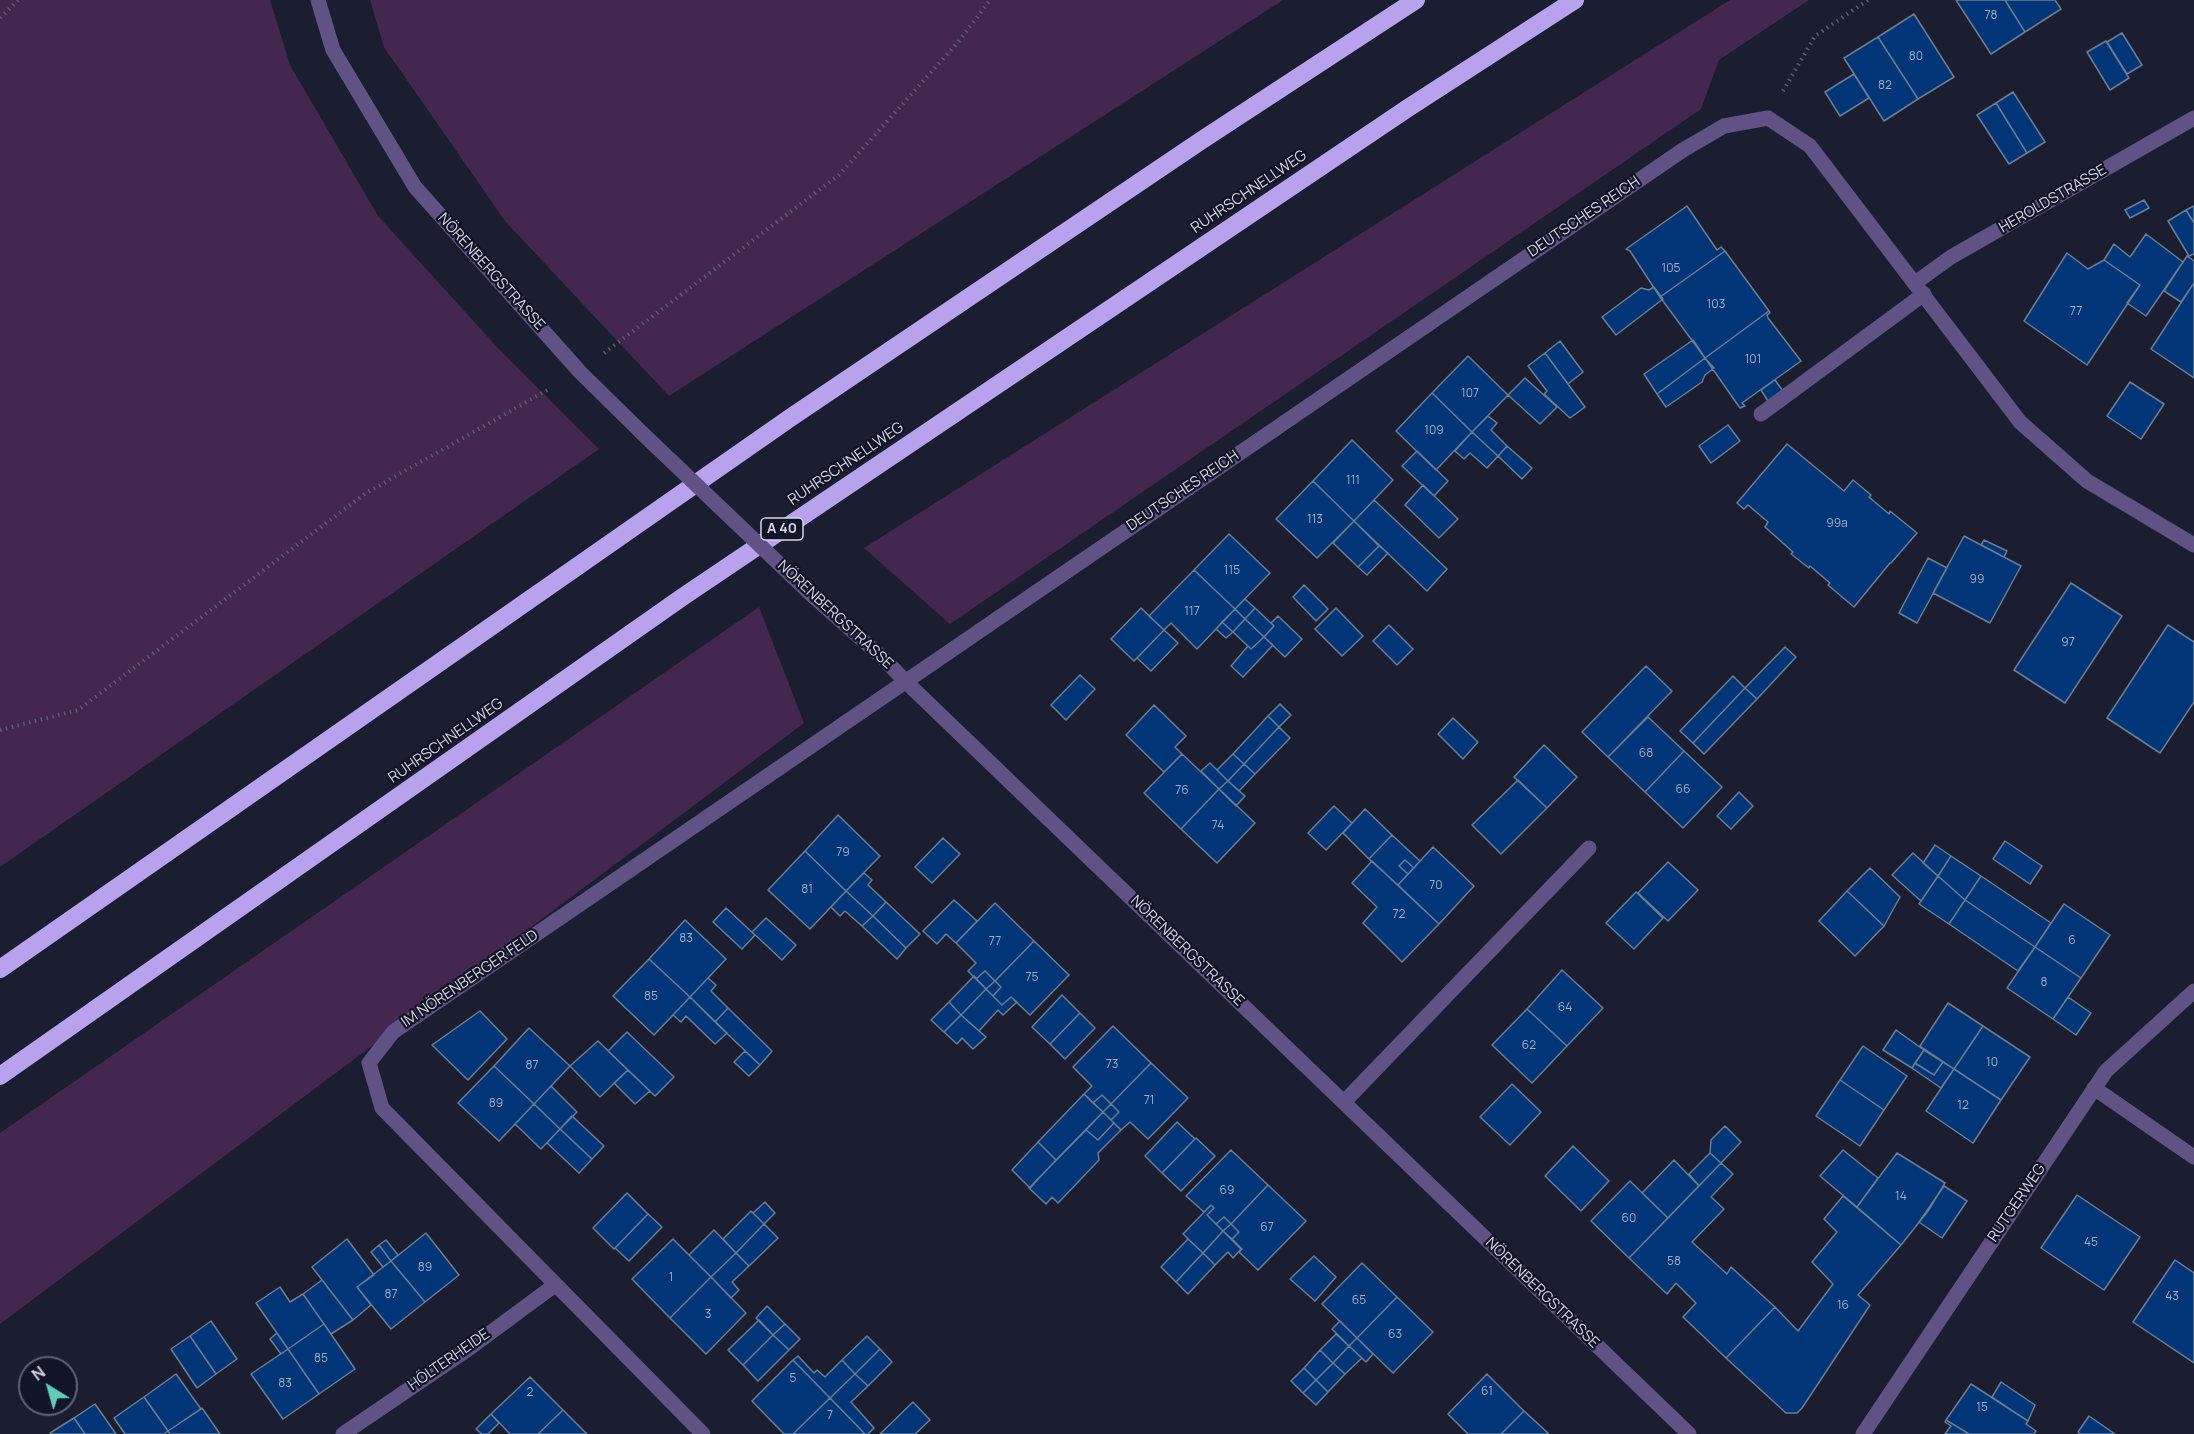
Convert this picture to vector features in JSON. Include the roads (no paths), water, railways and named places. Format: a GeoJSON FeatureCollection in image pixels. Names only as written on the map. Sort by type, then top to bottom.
{"type":"FeatureCollection","features":[{"type":"Feature","properties":{"kind":"highway"},"geometry":{"type":"LineString","coordinates":[[0,969],[790,418],[1192,146],[1416,0]]}},
{"type":"Feature","properties":{"kind":"highway","name":"RUHRSCHNELLWEG"},"geometry":{"type":"LineString","coordinates":[[0,1076],[684,596],[1378,128],[1575,0]]}},
{"type":"Feature","properties":{"kind":"street","name":"NÖRENBERGSTRASSE"},"geometry":{"type":"LineString","coordinates":[[318,0],[333,50],[415,187],[580,372],[813,596],[884,658],[905,681],[1689,1434]]}},
{"type":"Feature","properties":{"kind":"street","name":"DEUTSCHES REICH"},"geometry":{"type":"LineString","coordinates":[[905,681],[1683,150],[1724,126],[1768,118],[1810,146],[1919,289]]}},
{"type":"Feature","properties":{"kind":"street","name":"HEROLDSTRASSE"},"geometry":{"type":"LineString","coordinates":[[1761,414],[1919,289],[1951,257],[2194,118]]}},
{"type":"Feature","properties":{"kind":"street"},"geometry":{"type":"LineString","coordinates":[[1919,289],[2020,422],[2087,481],[2194,545]]}},
{"type":"Feature","properties":{"kind":"street","name":"IM NÖRENBERGER FELD"},"geometry":{"type":"LineString","coordinates":[[703,1434],[382,1108],[369,1063],[393,1032],[905,681]]}},
{"type":"Feature","properties":{"kind":"street"},"geometry":{"type":"LineString","coordinates":[[1344,1102],[1589,848]]}},
{"type":"Feature","properties":{"kind":"street","name":"RUTGERWEG"},"geometry":{"type":"LineString","coordinates":[[1863,1434],[2106,1071],[2194,991]]}},
{"type":"Feature","properties":{"kind":"street"},"geometry":{"type":"LineString","coordinates":[[2094,1088],[2194,1157]]}},
{"type":"Feature","properties":{"kind":"street","name":"HÖLTERHEIDE"},"geometry":{"type":"LineString","coordinates":[[343,1434],[471,1347],[555,1285]]}}]}
